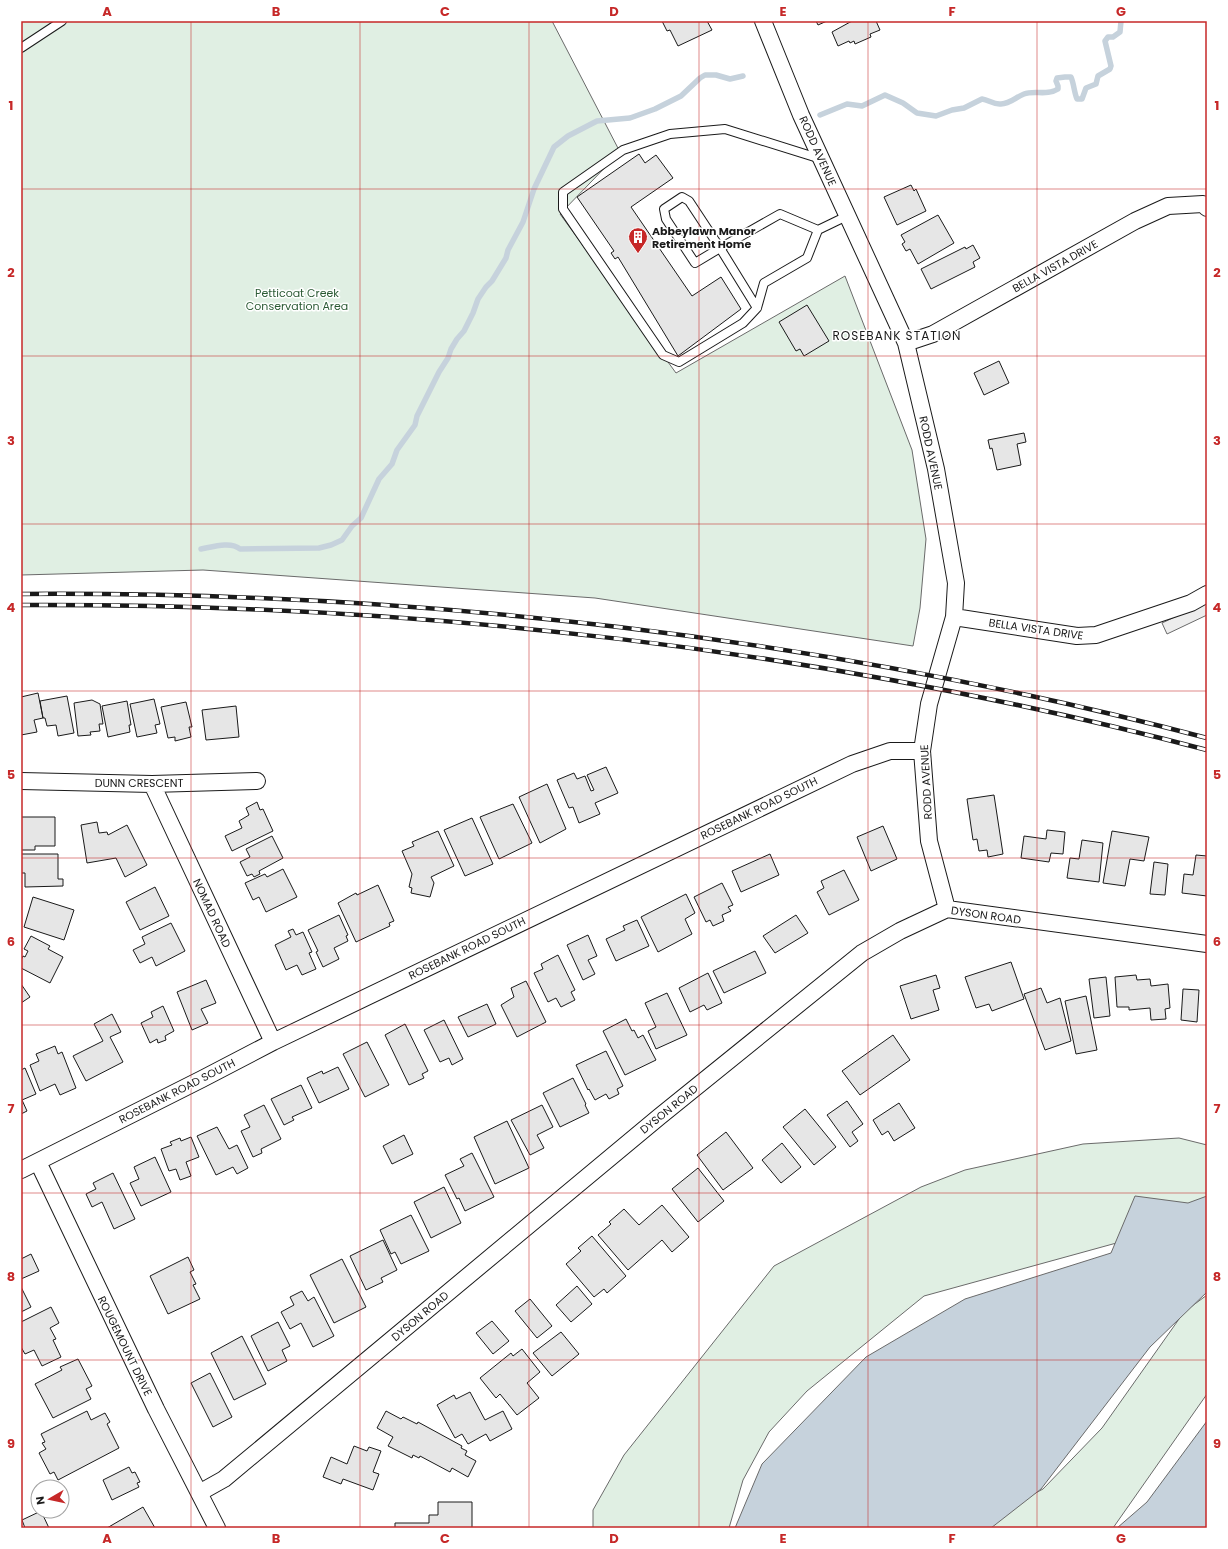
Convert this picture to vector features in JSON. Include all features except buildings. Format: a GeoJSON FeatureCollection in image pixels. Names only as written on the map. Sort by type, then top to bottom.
{"type":"FeatureCollection","features":[{"type":"Feature","properties":{"kind":"street","name":"RODD AVENUE"},"geometry":{"type":"LineString","coordinates":[[763,21],[801,115],[906,343],[937,477],[956,583],[954,617],[929,704],[922,751],[929,841],[947,909]]}},
{"type":"Feature","properties":{"kind":"street","name":"BELLA VISTA DRIVE"},"geometry":{"type":"LineString","coordinates":[[906,343],[933,334],[1135,221],[1168,206],[1203,204],[1207,208]]}},
{"type":"Feature","properties":{"kind":"street","name":"BELLA VISTA DRIVE"},"geometry":{"type":"LineString","coordinates":[[954,617],[1077,636],[1096,635],[1191,603],[1207,594]]}},
{"type":"Feature","properties":{"kind":"street","name":"ROSEBANK ROAD SOUTH"},"geometry":{"type":"LineString","coordinates":[[21,1170],[273,1042],[852,764],[890,751],[922,751]]}},
{"type":"Feature","properties":{"kind":"street","name":"DUNN CRESCENT"},"geometry":{"type":"LineString","coordinates":[[21,781],[152,784],[257,781]]}},
{"type":"Feature","properties":{"kind":"street","name":"NOMAD ROAD"},"geometry":{"type":"LineString","coordinates":[[152,784],[273,1042]]}},
{"type":"Feature","properties":{"kind":"street","name":"DYSON ROAD"},"geometry":{"type":"LineString","coordinates":[[199,1492],[224,1479],[659,1117],[862,953],[900,930],[947,909],[1207,944]]}},
{"type":"Feature","properties":{"kind":"street","name":"ROUGEMOUNT DRIVE"},"geometry":{"type":"LineString","coordinates":[[38,1162],[156,1409],[217,1528]]}},
{"type":"Feature","properties":{"kind":"lane"},"geometry":{"type":"LineString","coordinates":[[21,48],[62,21]]}},
{"type":"Feature","properties":{"kind":"lane"},"geometry":{"type":"LineString","coordinates":[[822,160],[725,129],[670,134],[623,150],[563,192],[563,209],[663,355],[679,362],[743,323],[757,308],[764,283],[807,258],[818,230],[847,216]]}},
{"type":"Feature","properties":{"kind":"lane"},"geometry":{"type":"LineString","coordinates":[[757,308],[720,248],[688,200],[682,197],[664,208],[666,219],[695,263],[720,248],[780,214],[818,230]]}},
{"type":"Feature","properties":{"kind":"green space","name":"Petticoat Creek Conservation Area"},"geometry":{"type":"Polygon","coordinates":[[[21,21],[552,21],[620,152],[560,214],[676,373],[845,276],[912,450],[926,539],[920,608],[913,646],[595,598],[203,570],[21,575],[21,21]]]}},
{"type":"Feature","properties":{"kind":"green space"},"geometry":{"type":"Polygon","coordinates":[[[1179,1138],[1207,1145],[1207,1211],[1160,1231],[924,1296],[807,1391],[769,1432],[743,1480],[729,1528],[593,1528],[593,1510],[624,1455],[774,1266],[921,1187],[965,1170],[1083,1144],[1179,1138]]]}},
{"type":"Feature","properties":{"kind":"green space"},"geometry":{"type":"Polygon","coordinates":[[[1207,1295],[1207,1394],[1113,1528],[970,1528],[1043,1489],[1102,1428],[1184,1312],[1207,1295]]]}},
{"type":"Feature","properties":{"kind":"shaded area"},"geometry":{"type":"Polygon","coordinates":[[[1207,602],[1207,615],[1167,634],[1162,623],[1207,602]]]}},
{"type":"Feature","properties":{"kind":"shaded area"},"geometry":{"type":"Polygon","coordinates":[[[1135,1196],[1188,1203],[1207,1196],[1207,1292],[1150,1347],[1041,1489],[991,1528],[735,1528],[762,1464],[866,1357],[965,1299],[1111,1253],[1135,1196]]]}},
{"type":"Feature","properties":{"kind":"shaded area"},"geometry":{"type":"Polygon","coordinates":[[[1207,1421],[1207,1528],[1117,1528],[1147,1502],[1207,1421]]]}},
{"type":"Feature","properties":{"kind":"waterway"},"geometry":{"type":"LineString","coordinates":[[820,115],[847,104],[862,106],[885,95],[903,103],[917,113],[936,116],[952,110],[964,108],[982,99],[996,104],[1004,104],[1028,93],[1045,93],[1054,91],[1058,89],[1056,81],[1057,78],[1065,77],[1071,77],[1077,99],[1082,99],[1086,88],[1096,84],[1098,76],[1110,69],[1111,66],[1105,41],[1108,37],[1113,37],[1120,32],[1121,21]]}},
{"type":"Feature","properties":{"kind":"waterway"},"geometry":{"type":"LineString","coordinates":[[201,549],[227,545],[232,545],[240,549],[319,548],[342,540],[352,526],[361,518],[379,479],[392,464],[397,450],[415,425],[417,416],[439,372],[448,358],[451,349],[464,331],[478,299],[492,281],[506,258],[508,250],[523,222],[534,189],[554,147],[568,136],[597,121],[630,118],[655,109],[681,96],[705,75],[716,75],[730,79],[743,76]]}},
{"type":"Feature","properties":{"kind":"railway"},"geometry":{"type":"LineString","coordinates":[[21,594],[170,595],[319,601],[469,612],[618,627],[767,647],[915,672],[1062,703],[1207,738]]}},
{"type":"Feature","properties":{"kind":"railway"},"geometry":{"type":"LineString","coordinates":[[21,605],[170,607],[320,613],[470,623],[619,639],[767,659],[915,684],[1062,715],[1207,750]]}},
{"type":"Feature","properties":{"kind":"place","name":"Abbeylawn Manor Retirement Home"},"geometry":{"type":"Point","coordinates":[638,254]}},
{"type":"Feature","properties":{"kind":"district","name":"ROSEBANK STATION"},"geometry":{"type":"Point","coordinates":[897,335]}}]}
